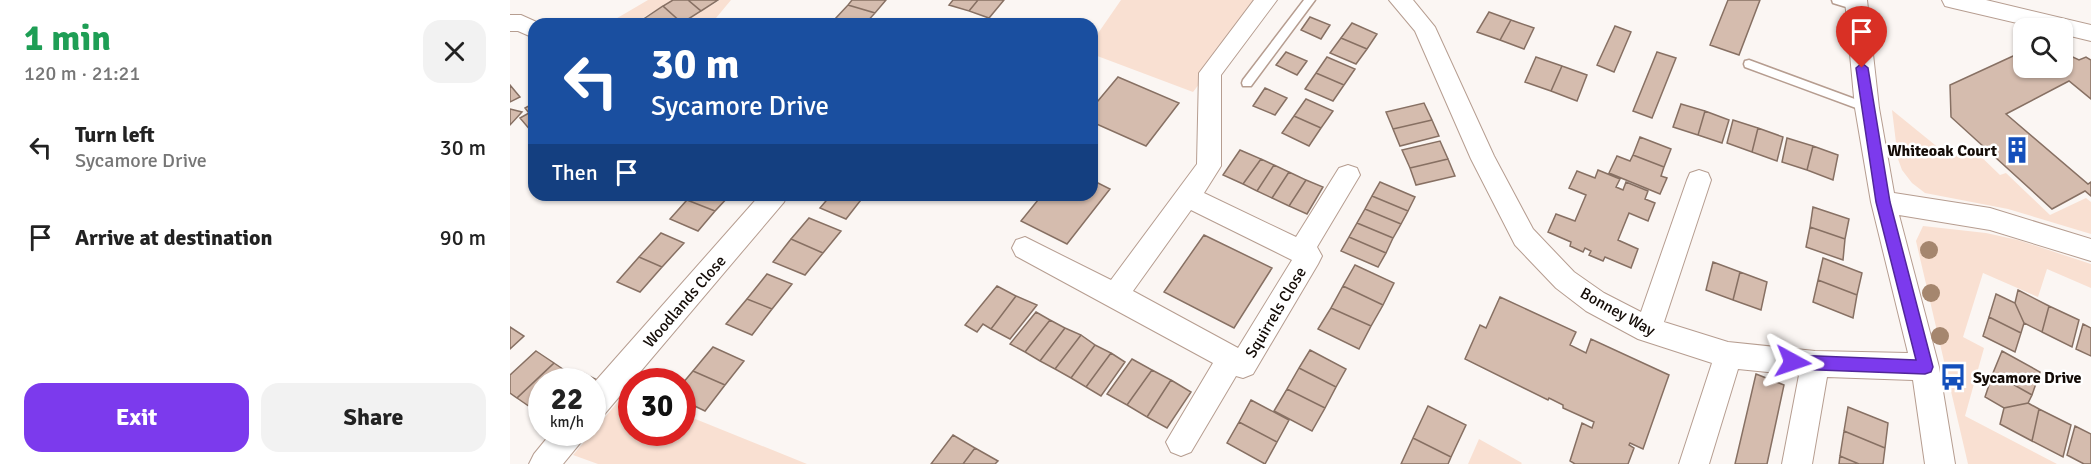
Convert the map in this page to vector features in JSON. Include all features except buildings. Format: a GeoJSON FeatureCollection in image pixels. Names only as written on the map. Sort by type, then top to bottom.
{"type":"FeatureCollection","features":[{"type":"Feature","properties":{"kind":"street"},"geometry":{"type":"LineString","coordinates":[[1115,296],[1209,166],[1210,73],[1266,0]]}},
{"type":"Feature","properties":{"kind":"street","name":"Bonney Way"},"geometry":{"type":"LineString","coordinates":[[1400,0],[1424,27],[1483,159],[1524,237],[1565,280],[1595,302],[1648,330],[1728,355],[1815,364],[1925,367]]}},
{"type":"Feature","properties":{"kind":"street"},"geometry":{"type":"LineString","coordinates":[[1953,0],[2091,33]]}},
{"type":"Feature","properties":{"kind":"street"},"geometry":{"type":"LineString","coordinates":[[1850,2],[1883,202],[1925,367],[1940,464]]}},
{"type":"Feature","properties":{"kind":"street"},"geometry":{"type":"LineString","coordinates":[[510,23],[521,23],[528,27]]}},
{"type":"Feature","properties":{"kind":"street","name":"Squirrels Close"},"geometry":{"type":"LineString","coordinates":[[1301,251],[1348,175]]}},
{"type":"Feature","properties":{"kind":"street"},"geometry":{"type":"LineString","coordinates":[[1648,330],[1699,180]]}},
{"type":"Feature","properties":{"kind":"street","name":"Squirrels Close"},"geometry":{"type":"LineString","coordinates":[[1025,248],[1243,365],[1310,256],[1188,197]]}},
{"type":"Feature","properties":{"kind":"street","name":"Woodlands Close"},"geometry":{"type":"LineString","coordinates":[[606,391],[770,201]]}},
{"type":"Feature","properties":{"kind":"street"},"geometry":{"type":"LineString","coordinates":[[1883,202],[1990,219],[2091,250]]}},
{"type":"Feature","properties":{"kind":"street"},"geometry":{"type":"LineString","coordinates":[[1694,464],[1728,355]]}},
{"type":"Feature","properties":{"kind":"street","name":"Squirrels Close"},"geometry":{"type":"LineString","coordinates":[[1180,442],[1231,359]]}},
{"type":"Feature","properties":{"kind":"street"},"geometry":{"type":"LineString","coordinates":[[1797,464],[1815,364]]}},
{"type":"Feature","properties":{"kind":"street"},"geometry":{"type":"LineString","coordinates":[[544,464],[559,446]]}},
{"type":"Feature","properties":{"kind":"lane"},"geometry":{"type":"LineString","coordinates":[[1247,83],[1310,0]]}},
{"type":"Feature","properties":{"kind":"lane"},"geometry":{"type":"LineString","coordinates":[[1749,63],[1867,108]]}},
{"type":"Feature","properties":{"kind":"shaded area"},"geometry":{"type":"Polygon","coordinates":[[[648,0],[673,0],[645,18],[617,18],[648,0]]]}},
{"type":"Feature","properties":{"kind":"shaded area"},"geometry":{"type":"Polygon","coordinates":[[[720,0],[731,0],[716,18],[691,18],[720,0]]]}},
{"type":"Feature","properties":{"kind":"shaded area"},"geometry":{"type":"Polygon","coordinates":[[[1121,0],[1264,0],[1193,92],[1098,56],[1098,33],[1121,0]]]}},
{"type":"Feature","properties":{"kind":"shaded area"},"geometry":{"type":"Polygon","coordinates":[[[1892,110],[1951,158],[1972,148],[2000,175],[2006,173],[2050,215],[2086,198],[2091,202],[2091,234],[2008,209],[1925,193],[1912,183],[1902,170],[1898,159],[1892,110]]]}},
{"type":"Feature","properties":{"kind":"shaded area"},"geometry":{"type":"Polygon","coordinates":[[[1923,226],[1986,233],[2018,240],[2091,264],[2091,288],[2047,269],[2038,297],[1983,273],[1963,337],[1984,348],[1965,416],[2057,464],[1968,464],[1916,241],[1923,226]]]}},
{"type":"Feature","properties":{"kind":"shaded area"},"geometry":{"type":"Polygon","coordinates":[[[618,402],[618,446],[696,446],[696,419],[807,464],[598,464],[573,455],[581,446],[606,446],[606,416],[618,402]]]}},
{"type":"Feature","properties":{"kind":"shaded area"},"geometry":{"type":"Polygon","coordinates":[[[1479,439],[1522,463],[1468,464],[1479,439]]]}},
{"type":"Feature","properties":{"kind":"place","name":"Whiteoak Court"},"geometry":{"type":"Point","coordinates":[2017,150]}},
{"type":"Feature","properties":{"kind":"place","name":"Sycamore Drive"},"geometry":{"type":"Point","coordinates":[1953,377]}},
{"type":"Feature","properties":{"kind":"route"},"geometry":{"type":"LineString","coordinates":[[1793,362],[1925,367],[1883,202],[1862,68]]}}]}
